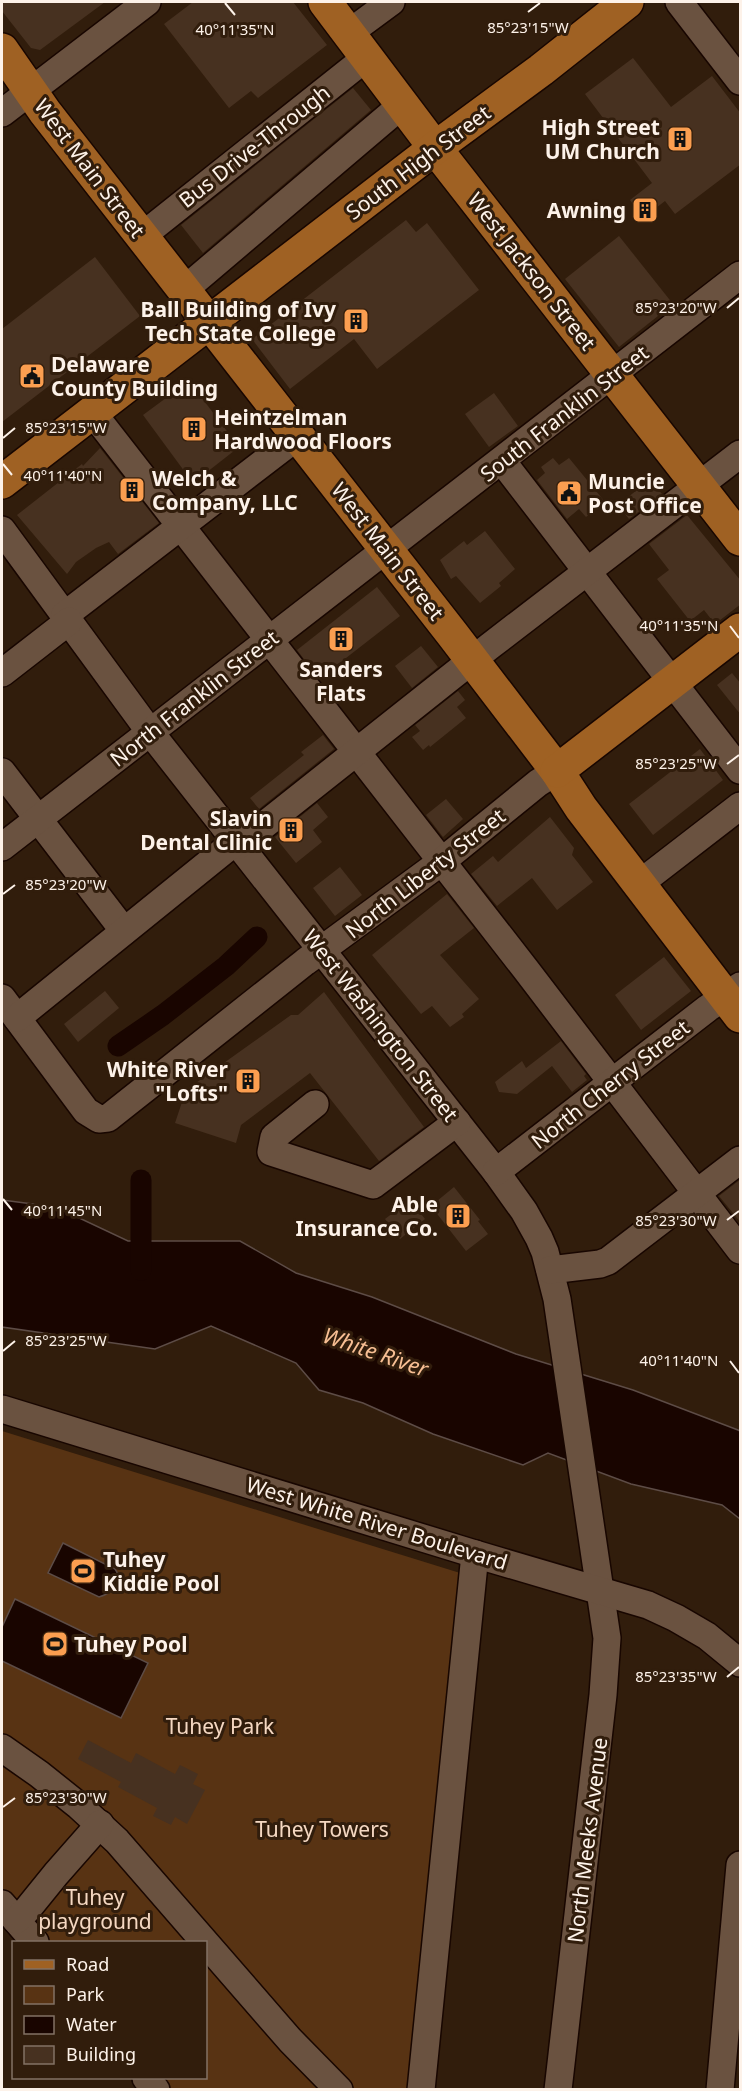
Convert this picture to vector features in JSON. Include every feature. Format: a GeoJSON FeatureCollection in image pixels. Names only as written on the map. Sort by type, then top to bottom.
{"type":"FeatureCollection","features":[{"type":"Feature","properties":{"kind":"main road","name":"West Jackson Street"},"geometry":{"type":"LineString","coordinates":[[325,2],[435,148],[741,539]]}},
{"type":"Feature","properties":{"kind":"main road","name":"South High Street"},"geometry":{"type":"LineString","coordinates":[[2,482],[435,148],[542,70],[627,2]]}},
{"type":"Feature","properties":{"kind":"main road","name":"West Main Street"},"geometry":{"type":"LineString","coordinates":[[2,50],[45,112],[473,661],[639,884],[735,999]]}},
{"type":"Feature","properties":{"kind":"main road"},"geometry":{"type":"LineString","coordinates":[[557,771],[741,630]]}},
{"type":"Feature","properties":{"kind":"street"},"geometry":{"type":"LineString","coordinates":[[2,113],[147,2]]}},
{"type":"Feature","properties":{"kind":"street","name":"Bus Drive-Through"},"geometry":{"type":"LineString","coordinates":[[142,236],[358,45],[391,2]]}},
{"type":"Feature","properties":{"kind":"street"},"geometry":{"type":"LineString","coordinates":[[679,2],[741,81]]}},
{"type":"Feature","properties":{"kind":"street"},"geometry":{"type":"LineString","coordinates":[[184,290],[403,104]]}},
{"type":"Feature","properties":{"kind":"street","name":"South Franklin Street"},"geometry":{"type":"LineString","coordinates":[[386,549],[741,275]]}},
{"type":"Feature","properties":{"kind":"street"},"geometry":{"type":"LineString","coordinates":[[92,412],[741,1250]]}},
{"type":"Feature","properties":{"kind":"street"},"geometry":{"type":"LineString","coordinates":[[2,673],[67,618],[298,436]]}},
{"type":"Feature","properties":{"kind":"street"},"geometry":{"type":"LineString","coordinates":[[9,1008],[124,931],[741,454]]}},
{"type":"Feature","properties":{"kind":"street"},"geometry":{"type":"LineString","coordinates":[[502,460],[741,770]]}},
{"type":"Feature","properties":{"kind":"street","name":"West Washington Street"},"geometry":{"type":"LineString","coordinates":[[2,530],[150,732],[457,1122],[524,1211],[546,1252],[552,1275],[599,1590]]}},
{"type":"Feature","properties":{"kind":"street","name":"North Franklin Street"},"geometry":{"type":"LineString","coordinates":[[2,847],[386,549]]}},
{"type":"Feature","properties":{"kind":"street","name":"North Liberty Street"},"geometry":{"type":"LineString","coordinates":[[9,1008],[91,1115],[99,1119],[108,1118],[305,962],[441,862],[538,783],[557,771]]}},
{"type":"Feature","properties":{"kind":"street"},"geometry":{"type":"LineString","coordinates":[[2,772],[124,931]]}},
{"type":"Feature","properties":{"kind":"street"},"geometry":{"type":"LineString","coordinates":[[639,884],[741,806]]}},
{"type":"Feature","properties":{"kind":"street","name":"North Cherry Street"},"geometry":{"type":"LineString","coordinates":[[496,1172],[612,1082],[735,999]]}},
{"type":"Feature","properties":{"kind":"street"},"geometry":{"type":"LineString","coordinates":[[315,1104],[274,1137],[272,1152],[373,1185],[457,1122]]}},
{"type":"Feature","properties":{"kind":"street"},"geometry":{"type":"LineString","coordinates":[[552,1275],[608,1261],[741,1160]]}},
{"type":"Feature","properties":{"kind":"street","name":"West White River Boulevard"},"geometry":{"type":"LineString","coordinates":[[2,1408],[648,1605],[707,1636],[741,1663]]}},
{"type":"Feature","properties":{"kind":"street"},"geometry":{"type":"LineString","coordinates":[[421,2090],[475,1554]]}},
{"type":"Feature","properties":{"kind":"street","name":"North Meeks Avenue"},"geometry":{"type":"LineString","coordinates":[[558,2090],[603,1695],[607,1638],[599,1590]]}},
{"type":"Feature","properties":{"kind":"street"},"geometry":{"type":"LineString","coordinates":[[2,1748],[39,1774],[100,1824],[205,1941]]}},
{"type":"Feature","properties":{"kind":"street"},"geometry":{"type":"LineString","coordinates":[[9,1912],[26,1911],[100,1824]]}},
{"type":"Feature","properties":{"kind":"street"},"geometry":{"type":"LineString","coordinates":[[720,2090],[741,1865]]}},
{"type":"Feature","properties":{"kind":"street"},"geometry":{"type":"LineString","coordinates":[[9,1912],[33,1941]]}},
{"type":"Feature","properties":{"kind":"street"},"geometry":{"type":"LineString","coordinates":[[207,1943],[290,2040],[339,2090]]}},
{"type":"Feature","properties":{"kind":"green space","name":"Tuhey Park"},"geometry":{"type":"Polygon","coordinates":[[[2,1431],[473,1577],[421,2089],[162,2089],[153,2079],[207,2079],[207,1941],[34,1941],[2,1904],[2,1431]]]}},
{"type":"Feature","properties":{"kind":"water","name":"White River"},"geometry":{"type":"Polygon","coordinates":[[[2,1200],[56,1207],[128,1241],[240,1241],[296,1273],[372,1297],[516,1354],[633,1390],[738,1430],[740,1431],[740,1519],[722,1505],[631,1484],[548,1453],[523,1465],[433,1434],[363,1403],[319,1390],[296,1363],[211,1326],[155,1349],[2,1327],[2,1200]]]}},
{"type":"Feature","properties":{"kind":"water","name":"Tuhey Kiddie Pool"},"geometry":{"type":"Polygon","coordinates":[[[63,1543],[115,1569],[119,1579],[116,1587],[99,1597],[48,1573],[63,1543]]]}},
{"type":"Feature","properties":{"kind":"water","name":"Tuhey Pool"},"geometry":{"type":"Polygon","coordinates":[[[15,1599],[148,1663],[121,1718],[2,1661],[2,1627],[15,1599]]]}},
{"type":"Feature","properties":{"kind":"building"},"geometry":{"type":"Polygon","coordinates":[[[2,2],[105,2],[40,50],[31,48],[2,11],[2,2]]]}},
{"type":"Feature","properties":{"kind":"building"},"geometry":{"type":"Polygon","coordinates":[[[193,2],[293,2],[327,45],[258,98],[251,91],[229,108],[164,24],[193,2]]]}},
{"type":"Feature","properties":{"kind":"building","name":"High Street UM Church"},"geometry":{"type":"Polygon","coordinates":[[[633,58],[671,107],[712,76],[741,114],[741,164],[675,214],[665,201],[643,218],[630,200],[652,183],[585,94],[633,58]]]}},
{"type":"Feature","properties":{"kind":"building"},"geometry":{"type":"Polygon","coordinates":[[[353,88],[371,110],[203,253],[181,225],[353,88]]]}},
{"type":"Feature","properties":{"kind":"building","name":"Ball Building of Ivy Tech State College"},"geometry":{"type":"Polygon","coordinates":[[[406,220],[416,232],[427,223],[479,290],[377,369],[354,339],[290,389],[252,339],[406,220]]]}},
{"type":"Feature","properties":{"kind":"building"},"geometry":{"type":"Polygon","coordinates":[[[619,236],[673,304],[619,347],[565,279],[619,236]]]}},
{"type":"Feature","properties":{"kind":"building","name":"Delaware County Building"},"geometry":{"type":"Polygon","coordinates":[[[95,257],[140,316],[2,422],[2,329],[95,257]]]}},
{"type":"Feature","properties":{"kind":"building"},"geometry":{"type":"Polygon","coordinates":[[[189,381],[239,447],[193,483],[143,415],[189,381]]]}},
{"type":"Feature","properties":{"kind":"building"},"geometry":{"type":"Polygon","coordinates":[[[494,393],[518,426],[489,447],[465,414],[494,393]]]}},
{"type":"Feature","properties":{"kind":"building"},"geometry":{"type":"Polygon","coordinates":[[[100,448],[159,523],[118,554],[109,542],[96,548],[76,562],[67,574],[17,515],[82,464],[83,466],[100,448]]]}},
{"type":"Feature","properties":{"kind":"building","name":"Muncie Post Office"},"geometry":{"type":"Polygon","coordinates":[[[553,458],[559,465],[569,458],[605,502],[586,517],[579,509],[567,519],[537,480],[545,473],[541,467],[553,458]]]}},
{"type":"Feature","properties":{"kind":"building"},"geometry":{"type":"Polygon","coordinates":[[[652,482],[662,494],[629,519],[618,505],[652,482]]]}},
{"type":"Feature","properties":{"kind":"building"},"geometry":{"type":"Polygon","coordinates":[[[687,515],[741,581],[741,604],[715,624],[704,610],[690,621],[657,579],[669,570],[649,544],[687,515]]]}},
{"type":"Feature","properties":{"kind":"building"},"geometry":{"type":"Polygon","coordinates":[[[485,531],[515,569],[499,583],[501,586],[480,603],[456,576],[451,579],[440,560],[464,541],[467,545],[485,531]]]}},
{"type":"Feature","properties":{"kind":"building","name":"Sanders Flats"},"geometry":{"type":"Polygon","coordinates":[[[377,587],[400,616],[319,679],[297,650],[377,587]]]}},
{"type":"Feature","properties":{"kind":"building"},"geometry":{"type":"Polygon","coordinates":[[[421,646],[438,667],[412,688],[395,666],[421,646]]]}},
{"type":"Feature","properties":{"kind":"building"},"geometry":{"type":"Polygon","coordinates":[[[732,673],[741,684],[741,715],[717,685],[732,673]]]}},
{"type":"Feature","properties":{"kind":"building"},"geometry":{"type":"Polygon","coordinates":[[[458,691],[465,700],[457,707],[466,718],[423,750],[412,737],[420,731],[415,725],[458,691]]]}},
{"type":"Feature","properties":{"kind":"building"},"geometry":{"type":"Polygon","coordinates":[[[323,735],[334,749],[259,809],[250,798],[304,755],[301,752],[323,735]]]}},
{"type":"Feature","properties":{"kind":"building"},"geometry":{"type":"Polygon","coordinates":[[[700,749],[723,780],[653,835],[629,804],[700,749]]]}},
{"type":"Feature","properties":{"kind":"building"},"geometry":{"type":"Polygon","coordinates":[[[446,799],[463,819],[443,837],[426,815],[446,799]]]}},
{"type":"Feature","properties":{"kind":"building","name":"Slavin Dental Clinic"},"geometry":{"type":"Polygon","coordinates":[[[317,803],[328,817],[313,830],[322,842],[296,863],[275,837],[317,803]]]}},
{"type":"Feature","properties":{"kind":"building"},"geometry":{"type":"Polygon","coordinates":[[[550,817],[574,848],[572,855],[593,882],[557,910],[532,878],[497,906],[471,874],[493,856],[498,862],[550,817]]]}},
{"type":"Feature","properties":{"kind":"building"},"geometry":{"type":"Polygon","coordinates":[[[340,867],[362,895],[335,916],[313,888],[340,867]]]}},
{"type":"Feature","properties":{"kind":"building"},"geometry":{"type":"Polygon","coordinates":[[[447,894],[474,928],[440,955],[479,999],[462,1014],[464,1017],[450,1027],[432,1006],[421,1014],[372,955],[447,894]]]}},
{"type":"Feature","properties":{"kind":"building"},"geometry":{"type":"Polygon","coordinates":[[[664,957],[691,991],[641,1030],[615,995],[664,957]]]}},
{"type":"Feature","properties":{"kind":"building"},"geometry":{"type":"Polygon","coordinates":[[[105,991],[119,1008],[78,1042],[64,1024],[105,991]]]}},
{"type":"Feature","properties":{"kind":"building","name":"White River \"Lofts\""},"geometry":{"type":"Polygon","coordinates":[[[324,992],[424,1127],[379,1161],[310,1073],[241,1125],[236,1143],[175,1123],[186,1090],[291,1015],[298,1015],[324,992]]]}},
{"type":"Feature","properties":{"kind":"building"},"geometry":{"type":"Polygon","coordinates":[[[561,1041],[586,1074],[584,1076],[587,1080],[572,1092],[552,1066],[517,1094],[499,1092],[495,1082],[522,1061],[526,1068],[561,1041]]]}},
{"type":"Feature","properties":{"kind":"building"},"geometry":{"type":"Polygon","coordinates":[[[741,1179],[741,1223],[719,1196],[741,1179]]]}},
{"type":"Feature","properties":{"kind":"building","name":"Able Insurance Co."},"geometry":{"type":"Polygon","coordinates":[[[454,1187],[488,1234],[466,1251],[431,1206],[454,1187]]]}},
{"type":"Feature","properties":{"kind":"building"},"geometry":{"type":"Polygon","coordinates":[[[410,1200],[425,1219],[400,1239],[385,1219],[410,1200]]]}},
{"type":"Feature","properties":{"kind":"building"},"geometry":{"type":"Polygon","coordinates":[[[88,1740],[131,1763],[136,1753],[175,1774],[180,1765],[198,1774],[193,1784],[205,1790],[187,1824],[175,1817],[171,1825],[153,1816],[157,1808],[118,1787],[121,1782],[78,1759],[88,1740]]]}},
{"type":"Feature","properties":{"kind":"waterway"},"geometry":{"type":"LineString","coordinates":[[118,1046],[163,1015],[226,966],[257,937]]}},
{"type":"Feature","properties":{"kind":"waterway"},"geometry":{"type":"LineString","coordinates":[[141,1180],[141,1270]]}},
{"type":"Feature","properties":{"kind":"place","name":"High Street UM Church"},"geometry":{"type":"Point","coordinates":[680,139]}},
{"type":"Feature","properties":{"kind":"place","name":"Awning"},"geometry":{"type":"Point","coordinates":[645,210]}},
{"type":"Feature","properties":{"kind":"place","name":"Ball Building of Ivy Tech State College"},"geometry":{"type":"Point","coordinates":[356,321]}},
{"type":"Feature","properties":{"kind":"place","name":"Delaware County Building"},"geometry":{"type":"Point","coordinates":[32,376]}},
{"type":"Feature","properties":{"kind":"place","name":"Heintzelman Hardwood Floors"},"geometry":{"type":"Point","coordinates":[194,429]}},
{"type":"Feature","properties":{"kind":"place","name":"Welch & Company, LLC"},"geometry":{"type":"Point","coordinates":[132,490]}},
{"type":"Feature","properties":{"kind":"place","name":"Muncie Post Office"},"geometry":{"type":"Point","coordinates":[569,493]}},
{"type":"Feature","properties":{"kind":"place","name":"Sanders Flats"},"geometry":{"type":"Point","coordinates":[341,639]}},
{"type":"Feature","properties":{"kind":"place","name":"Slavin Dental Clinic"},"geometry":{"type":"Point","coordinates":[291,830]}},
{"type":"Feature","properties":{"kind":"place","name":"White River \"Lofts\""},"geometry":{"type":"Point","coordinates":[248,1081]}},
{"type":"Feature","properties":{"kind":"place","name":"Able Insurance Co."},"geometry":{"type":"Point","coordinates":[458,1216]}},
{"type":"Feature","properties":{"kind":"place","name":"Tuhey Kiddie Pool"},"geometry":{"type":"Point","coordinates":[83,1571]}},
{"type":"Feature","properties":{"kind":"place","name":"Tuhey Pool"},"geometry":{"type":"Point","coordinates":[55,1644]}},
{"type":"Feature","properties":{"kind":"park label","name":"Tuhey Towers"},"geometry":{"type":"Point","coordinates":[322,1829]}},
{"type":"Feature","properties":{"kind":"park label","name":"Tuhey playground"},"geometry":{"type":"Point","coordinates":[95,1909]}}]}
